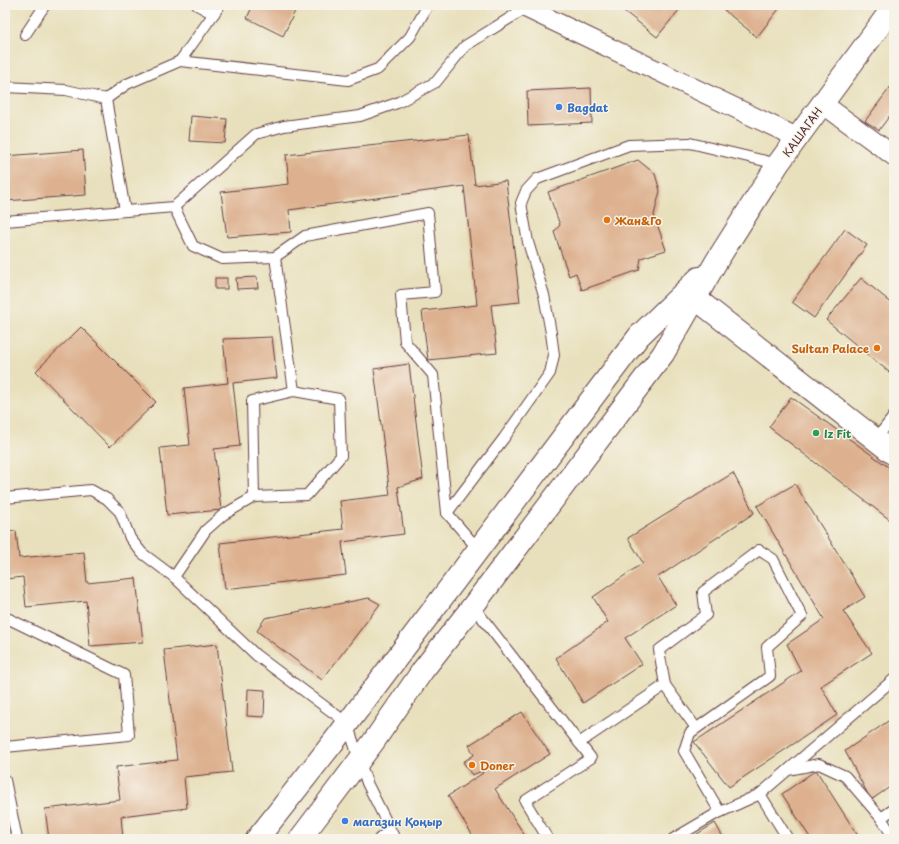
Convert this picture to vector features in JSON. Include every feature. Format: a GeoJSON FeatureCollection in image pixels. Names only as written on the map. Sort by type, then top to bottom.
{"type":"FeatureCollection","features":[{"type":"Feature","properties":{"kind":"street"},"geometry":{"type":"LineString","coordinates":[[525,6],[798,138]]}},
{"type":"Feature","properties":{"kind":"street","name":"КАШАГАН"},"geometry":{"type":"LineString","coordinates":[[257,839],[347,723],[639,336],[691,294],[716,262],[778,164],[894,6]]}},
{"type":"Feature","properties":{"kind":"street"},"geometry":{"type":"LineString","coordinates":[[822,104],[894,156]]}},
{"type":"Feature","properties":{"kind":"street"},"geometry":{"type":"LineString","coordinates":[[300,839],[360,760],[422,670],[473,606],[664,354],[691,294],[894,454]]}},
{"type":"Feature","properties":{"kind":"lane"},"geometry":{"type":"LineString","coordinates":[[25,35],[45,5]]}},
{"type":"Feature","properties":{"kind":"lane"},"geometry":{"type":"LineString","coordinates":[[196,5],[214,14]]}},
{"type":"Feature","properties":{"kind":"lane"},"geometry":{"type":"LineString","coordinates":[[180,61],[220,5]]}},
{"type":"Feature","properties":{"kind":"lane"},"geometry":{"type":"LineString","coordinates":[[5,87],[66,90],[106,99],[127,84],[180,61],[348,80],[378,69],[410,37],[428,5]]}},
{"type":"Feature","properties":{"kind":"lane"},"geometry":{"type":"LineString","coordinates":[[5,221],[174,207],[256,134],[284,126],[360,116],[397,102],[436,82],[465,46],[525,6]]}},
{"type":"Feature","properties":{"kind":"lane"},"geometry":{"type":"LineString","coordinates":[[106,99],[125,211]]}},
{"type":"Feature","properties":{"kind":"lane"},"geometry":{"type":"LineString","coordinates":[[447,513],[504,438],[550,373],[554,356],[551,333],[544,295],[528,242],[521,203],[526,191],[537,179],[628,145],[690,143],[778,164]]}},
{"type":"Feature","properties":{"kind":"lane"},"geometry":{"type":"LineString","coordinates":[[174,207],[193,246],[222,259],[275,257],[305,236],[428,213],[435,292],[401,295],[405,342],[433,375],[447,513],[478,549]]}},
{"type":"Feature","properties":{"kind":"lane"},"geometry":{"type":"LineString","coordinates":[[275,257],[294,391]]}},
{"type":"Feature","properties":{"kind":"lane"},"geometry":{"type":"LineString","coordinates":[[174,577],[206,530],[223,515],[254,497],[307,495],[341,456],[339,398],[294,391],[252,401],[254,497]]}},
{"type":"Feature","properties":{"kind":"lane"},"geometry":{"type":"LineString","coordinates":[[876,439],[894,416]]}},
{"type":"Feature","properties":{"kind":"lane"},"geometry":{"type":"LineString","coordinates":[[5,498],[91,490],[107,499],[120,512],[130,538],[142,553],[174,577],[256,655],[347,723],[367,783],[392,835],[379,839]]}},
{"type":"Feature","properties":{"kind":"lane"},"geometry":{"type":"LineString","coordinates":[[696,728],[665,685],[659,650],[706,615],[703,592],[759,550],[773,559],[802,616],[767,647],[770,676],[690,733],[684,751],[720,812]]}},
{"type":"Feature","properties":{"kind":"lane"},"geometry":{"type":"LineString","coordinates":[[473,606],[591,758],[525,801],[548,839]]}},
{"type":"Feature","properties":{"kind":"lane"},"geometry":{"type":"LineString","coordinates":[[5,617],[124,675],[129,735],[5,747]]}},
{"type":"Feature","properties":{"kind":"lane"},"geometry":{"type":"LineString","coordinates":[[673,839],[720,812],[760,794],[894,679]]}},
{"type":"Feature","properties":{"kind":"lane"},"geometry":{"type":"LineString","coordinates":[[579,743],[665,685]]}},
{"type":"Feature","properties":{"kind":"lane"},"geometry":{"type":"LineString","coordinates":[[788,770],[819,764],[845,776],[881,818],[894,838]]}},
{"type":"Feature","properties":{"kind":"lane"},"geometry":{"type":"LineString","coordinates":[[5,780],[17,839]]}},
{"type":"Feature","properties":{"kind":"lane"},"geometry":{"type":"LineString","coordinates":[[760,794],[788,839]]}},
{"type":"Feature","properties":{"kind":"lane"},"geometry":{"type":"LineString","coordinates":[[881,818],[894,809]]}},
{"type":"Feature","properties":{"kind":"building"},"geometry":{"type":"Polygon","coordinates":[[[253,5],[298,5],[283,36],[247,18],[253,5]]]}},
{"type":"Feature","properties":{"kind":"building"},"geometry":{"type":"Polygon","coordinates":[[[628,5],[683,5],[657,37],[624,11],[628,5]]]}},
{"type":"Feature","properties":{"kind":"building"},"geometry":{"type":"Polygon","coordinates":[[[728,5],[782,5],[757,37],[724,10],[728,5]]]}},
{"type":"Feature","properties":{"kind":"building"},"geometry":{"type":"Polygon","coordinates":[[[892,85],[894,86],[894,110],[879,130],[865,121],[892,85]]]}},
{"type":"Feature","properties":{"kind":"building","name":"Bagdat"},"geometry":{"type":"Polygon","coordinates":[[[591,88],[592,123],[528,126],[527,91],[591,88]]]}},
{"type":"Feature","properties":{"kind":"building"},"geometry":{"type":"Polygon","coordinates":[[[191,116],[227,119],[225,143],[189,141],[191,116]]]}},
{"type":"Feature","properties":{"kind":"building"},"geometry":{"type":"Polygon","coordinates":[[[469,135],[475,185],[506,181],[520,302],[491,305],[497,353],[428,360],[422,311],[477,305],[464,186],[289,210],[291,232],[227,237],[221,192],[289,184],[286,155],[469,135]]]}},
{"type":"Feature","properties":{"kind":"building"},"geometry":{"type":"Polygon","coordinates":[[[83,150],[86,195],[5,201],[5,156],[83,150]]]}},
{"type":"Feature","properties":{"kind":"building","name":"Жан&Го"},"geometry":{"type":"Polygon","coordinates":[[[638,160],[655,174],[660,191],[654,215],[666,250],[641,258],[639,270],[582,290],[576,273],[569,276],[554,232],[560,225],[548,192],[638,160]]]}},
{"type":"Feature","properties":{"kind":"building"},"geometry":{"type":"Polygon","coordinates":[[[845,229],[867,245],[814,318],[792,302],[845,229]]]}},
{"type":"Feature","properties":{"kind":"building"},"geometry":{"type":"Polygon","coordinates":[[[257,277],[258,288],[237,289],[236,278],[257,277]]]}},
{"type":"Feature","properties":{"kind":"building"},"geometry":{"type":"Polygon","coordinates":[[[215,278],[227,278],[227,289],[215,289],[215,278]]]}},
{"type":"Feature","properties":{"kind":"building","name":"Sultan Palace"},"geometry":{"type":"Polygon","coordinates":[[[861,278],[894,305],[894,376],[826,320],[861,278]]]}},
{"type":"Feature","properties":{"kind":"building"},"geometry":{"type":"Polygon","coordinates":[[[81,327],[156,402],[110,447],[36,371],[81,327]]]}},
{"type":"Feature","properties":{"kind":"building"},"geometry":{"type":"Polygon","coordinates":[[[272,337],[277,378],[233,383],[240,446],[214,449],[221,510],[167,515],[160,448],[190,445],[184,388],[228,383],[223,339],[272,337]]]}},
{"type":"Feature","properties":{"kind":"building"},"geometry":{"type":"Polygon","coordinates":[[[409,364],[423,479],[398,487],[404,534],[342,542],[346,575],[225,589],[220,543],[343,529],[340,501],[390,495],[374,369],[409,364]]]}},
{"type":"Feature","properties":{"kind":"building"},"geometry":{"type":"Polygon","coordinates":[[[791,397],[894,471],[894,523],[769,427],[791,397]]]}},
{"type":"Feature","properties":{"kind":"building"},"geometry":{"type":"Polygon","coordinates":[[[733,473],[754,513],[658,577],[676,605],[625,638],[642,664],[583,703],[556,658],[608,622],[593,597],[643,563],[628,538],[733,473]]]}},
{"type":"Feature","properties":{"kind":"building"},"geometry":{"type":"Polygon","coordinates":[[[795,484],[865,597],[843,611],[872,653],[821,686],[837,715],[729,787],[694,742],[801,671],[787,644],[824,619],[757,506],[795,484]]]}},
{"type":"Feature","properties":{"kind":"building"},"geometry":{"type":"Polygon","coordinates":[[[16,531],[19,558],[84,552],[87,583],[136,578],[143,642],[90,646],[86,601],[26,607],[23,577],[5,579],[5,532],[16,531]]]}},
{"type":"Feature","properties":{"kind":"building"},"geometry":{"type":"Polygon","coordinates":[[[369,598],[380,604],[322,680],[257,631],[265,618],[369,598]]]}},
{"type":"Feature","properties":{"kind":"building"},"geometry":{"type":"Polygon","coordinates":[[[217,644],[232,772],[184,777],[187,808],[121,816],[123,839],[49,839],[45,809],[120,800],[116,767],[177,760],[164,650],[217,644]]]}},
{"type":"Feature","properties":{"kind":"building"},"geometry":{"type":"Polygon","coordinates":[[[248,689],[265,690],[264,717],[247,716],[248,689]]]}},
{"type":"Feature","properties":{"kind":"building"},"geometry":{"type":"Polygon","coordinates":[[[522,712],[550,754],[495,789],[527,839],[475,839],[448,796],[483,773],[482,771],[472,775],[463,762],[474,755],[469,745],[522,712]]]}},
{"type":"Feature","properties":{"kind":"building"},"geometry":{"type":"Polygon","coordinates":[[[894,717],[894,784],[871,800],[845,751],[894,717]]]}},
{"type":"Feature","properties":{"kind":"building"},"geometry":{"type":"Polygon","coordinates":[[[816,770],[860,839],[811,839],[782,794],[816,770]]]}},
{"type":"Feature","properties":{"kind":"building"},"geometry":{"type":"Polygon","coordinates":[[[715,823],[724,839],[689,839],[715,823]]]}},
{"type":"Feature","properties":{"kind":"place","name":"Bagdat"},"geometry":{"type":"Point","coordinates":[559,107]}},
{"type":"Feature","properties":{"kind":"place","name":"Жан&Го"},"geometry":{"type":"Point","coordinates":[607,220]}},
{"type":"Feature","properties":{"kind":"place","name":"Sultan Palace"},"geometry":{"type":"Point","coordinates":[877,348]}},
{"type":"Feature","properties":{"kind":"place","name":"Iz Fit"},"geometry":{"type":"Point","coordinates":[816,433]}},
{"type":"Feature","properties":{"kind":"place","name":"Doner"},"geometry":{"type":"Point","coordinates":[472,765]}},
{"type":"Feature","properties":{"kind":"place","name":"магазин Қоңыр"},"geometry":{"type":"Point","coordinates":[345,821]}}]}
